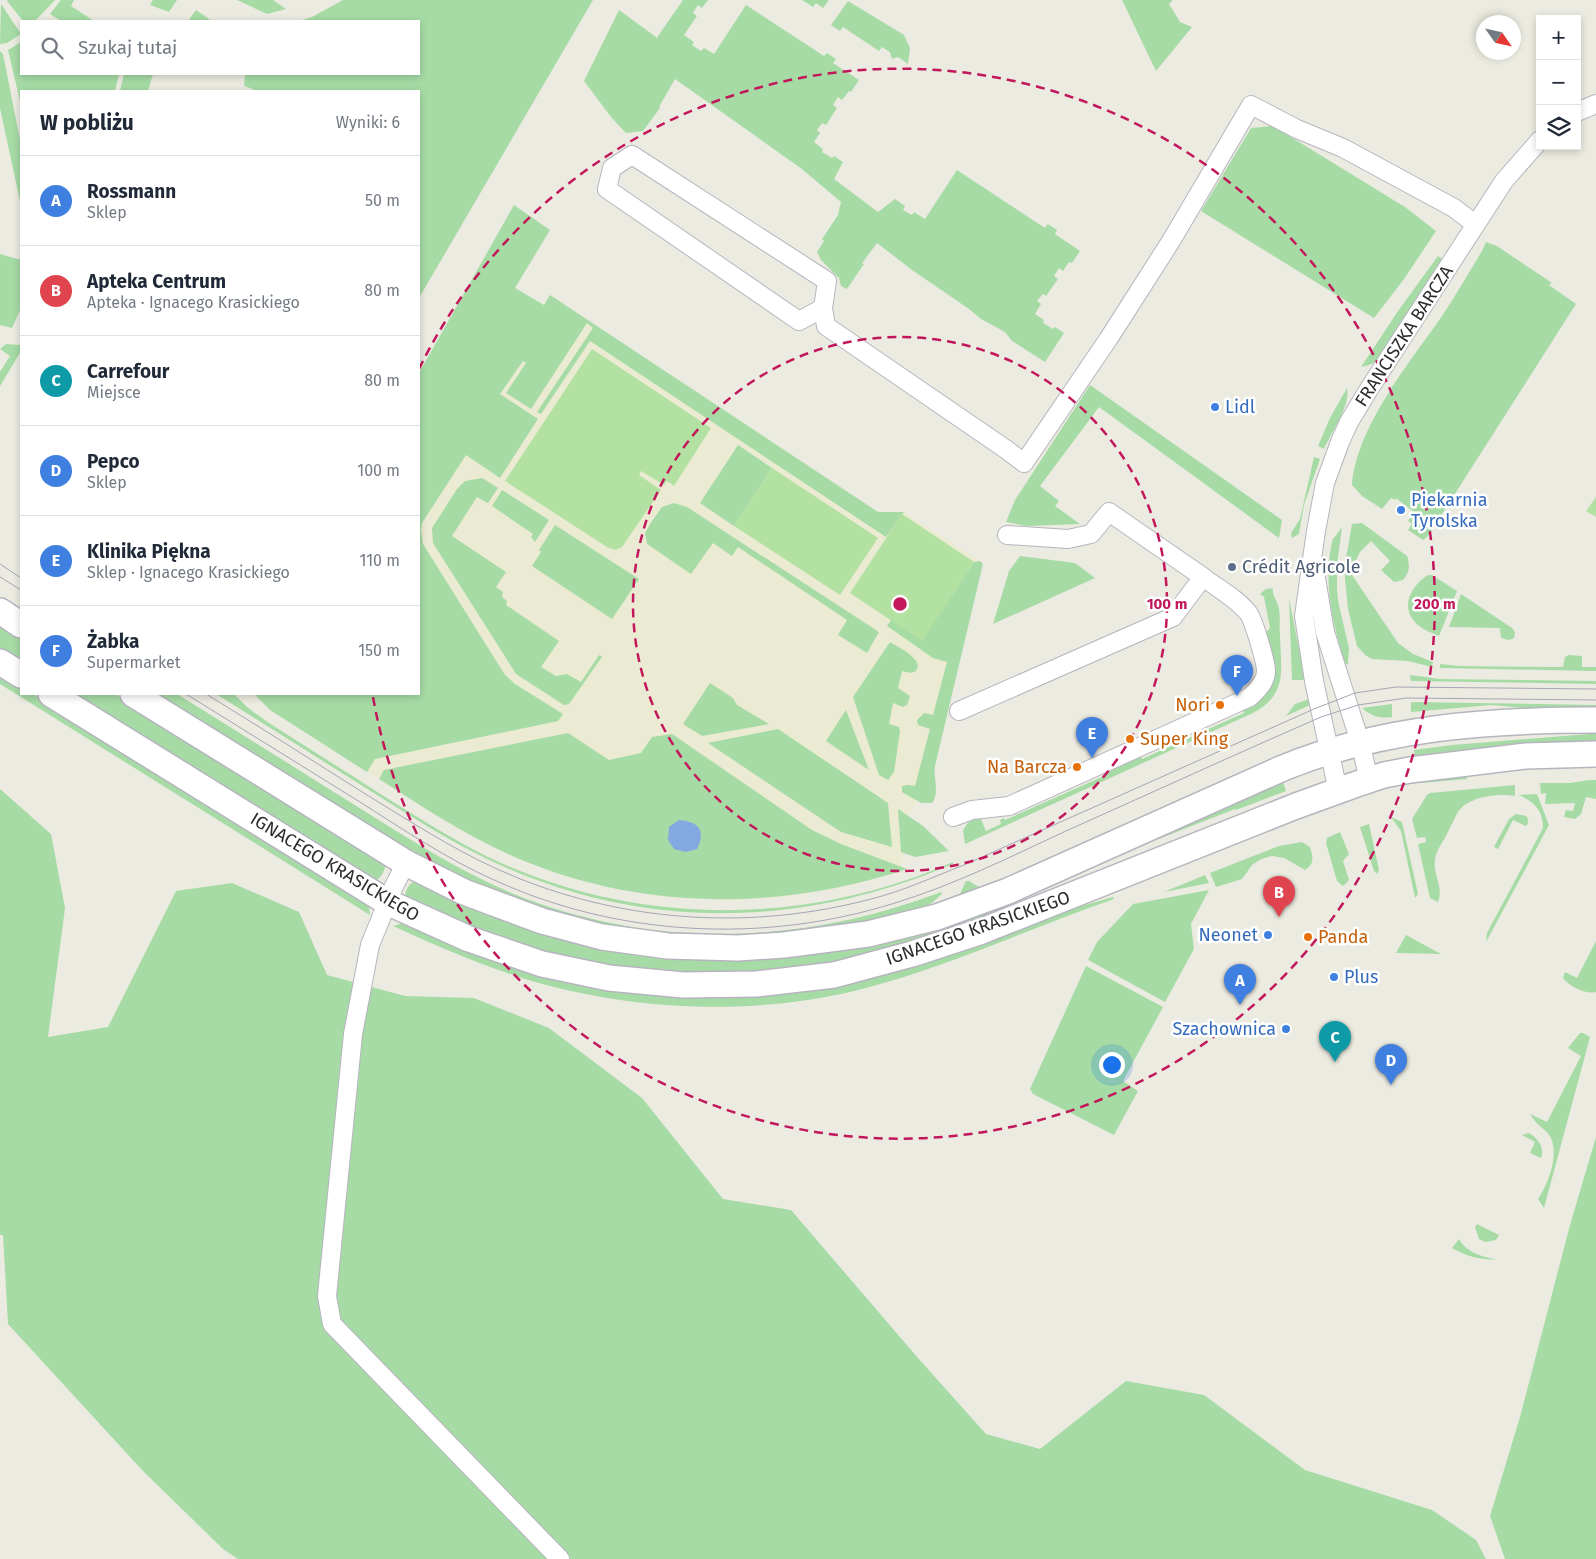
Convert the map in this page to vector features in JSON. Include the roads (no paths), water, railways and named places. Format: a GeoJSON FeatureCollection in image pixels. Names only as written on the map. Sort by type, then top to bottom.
{"type":"FeatureCollection","features":[{"type":"Feature","properties":{"kind":"main road"},"geometry":{"type":"LineString","coordinates":[[0,612],[20,624]]}},
{"type":"Feature","properties":{"kind":"main road"},"geometry":{"type":"LineString","coordinates":[[0,662],[20,674]]}},
{"type":"Feature","properties":{"kind":"main road","name":"IGNACEGO KRASICKIEGO"},"geometry":{"type":"LineString","coordinates":[[53,695],[387,902],[469,940],[542,964],[609,978],[683,985],[766,983],[834,975],[912,954],[982,930],[1369,780],[1410,770],[1526,756],[1596,754]]}},
{"type":"Feature","properties":{"kind":"main road","name":"IGNACEGO KRASICKIEGO"},"geometry":{"type":"LineString","coordinates":[[135,695],[406,863],[464,892],[542,921],[602,937],[668,946],[738,948],[784,945],[868,934],[937,917],[1008,891],[1274,772],[1328,751],[1360,742],[1407,732],[1464,725],[1538,720],[1596,720]]}},
{"type":"Feature","properties":{"kind":"street"},"geometry":{"type":"LineString","coordinates":[[1581,110],[1596,104]]}},
{"type":"Feature","properties":{"kind":"street"},"geometry":{"type":"LineString","coordinates":[[822,308],[799,321],[607,189],[612,168],[632,155],[827,281],[822,308],[826,326],[1024,463],[1109,338],[1171,241],[1251,105],[1297,129],[1343,148],[1454,208],[1475,224]]}},
{"type":"Feature","properties":{"kind":"street","name":"FRANCISZKA BARCZA"},"geometry":{"type":"LineString","coordinates":[[1338,791],[1328,751],[1307,644],[1304,616],[1325,483],[1349,422],[1504,180],[1536,144]]}},
{"type":"Feature","properties":{"kind":"street"},"geometry":{"type":"LineString","coordinates":[[953,817],[972,810],[1009,806],[1250,697],[1262,684],[1266,671],[1252,621],[1240,605],[1109,512],[1092,534],[1068,538],[1007,535]]}},
{"type":"Feature","properties":{"kind":"street","name":"FRANCISZKA BARCZA"},"geometry":{"type":"LineString","coordinates":[[1313,554],[1325,632],[1360,742],[1369,780]]}},
{"type":"Feature","properties":{"kind":"street"},"geometry":{"type":"LineString","coordinates":[[958,710],[1173,617],[1203,577]]}},
{"type":"Feature","properties":{"kind":"street"},"geometry":{"type":"LineString","coordinates":[[406,863],[387,902],[370,945],[353,1034],[327,1296],[332,1324],[560,1559]]}},
{"type":"Feature","properties":{"kind":"water"},"geometry":{"type":"Polygon","coordinates":[[[679,820],[692,823],[699,828],[701,837],[697,849],[686,852],[674,849],[668,840],[669,827],[679,820]]]}},
{"type":"Feature","properties":{"kind":"tram line"},"geometry":{"type":"LineString","coordinates":[[0,564],[20,577]]}},
{"type":"Feature","properties":{"kind":"tram line"},"geometry":{"type":"LineString","coordinates":[[0,577],[20,589]]}},
{"type":"Feature","properties":{"kind":"tram line"},"geometry":{"type":"LineString","coordinates":[[208,695],[422,829],[498,870],[561,893],[604,905],[648,913],[737,918],[827,909],[883,896],[906,888],[964,865],[1314,709],[1355,693],[1396,687],[1596,689]]}},
{"type":"Feature","properties":{"kind":"tram line"},"geometry":{"type":"LineString","coordinates":[[188,695],[426,844],[494,880],[542,899],[591,913],[641,923],[692,928],[744,929],[795,925],[845,916],[895,903],[939,888],[1321,717],[1358,705],[1406,698],[1596,700]]}},
{"type":"Feature","properties":{"kind":"place","name":"Lidl"},"geometry":{"type":"Point","coordinates":[1215,407]}},
{"type":"Feature","properties":{"kind":"place","name":"Piekarnia Tyrolska"},"geometry":{"type":"Point","coordinates":[1401,510]}},
{"type":"Feature","properties":{"kind":"place","name":"Crédit Agricole"},"geometry":{"type":"Point","coordinates":[1232,567]}},
{"type":"Feature","properties":{"kind":"place","name":"Żabka"},"geometry":{"type":"Point","coordinates":[1237,696]}},
{"type":"Feature","properties":{"kind":"place","name":"Nori"},"geometry":{"type":"Point","coordinates":[1220,705]}},
{"type":"Feature","properties":{"kind":"place","name":"Super King"},"geometry":{"type":"Point","coordinates":[1130,739]}},
{"type":"Feature","properties":{"kind":"place","name":"Klinika Piękna"},"geometry":{"type":"Point","coordinates":[1092,758]}},
{"type":"Feature","properties":{"kind":"place","name":"Na Barcza"},"geometry":{"type":"Point","coordinates":[1077,767]}},
{"type":"Feature","properties":{"kind":"place","name":"Apteka Centrum"},"geometry":{"type":"Point","coordinates":[1279,917]}},
{"type":"Feature","properties":{"kind":"place","name":"Neonet"},"geometry":{"type":"Point","coordinates":[1268,935]}},
{"type":"Feature","properties":{"kind":"place","name":"Panda"},"geometry":{"type":"Point","coordinates":[1308,937]}},
{"type":"Feature","properties":{"kind":"place","name":"Plus"},"geometry":{"type":"Point","coordinates":[1334,977]}},
{"type":"Feature","properties":{"kind":"place","name":"Rossmann"},"geometry":{"type":"Point","coordinates":[1240,1005]}},
{"type":"Feature","properties":{"kind":"place","name":"Szachownica"},"geometry":{"type":"Point","coordinates":[1286,1029]}},
{"type":"Feature","properties":{"kind":"place","name":"Carrefour"},"geometry":{"type":"Point","coordinates":[1335,1062]}},
{"type":"Feature","properties":{"kind":"place","name":"Pepco"},"geometry":{"type":"Point","coordinates":[1391,1085]}}]}
